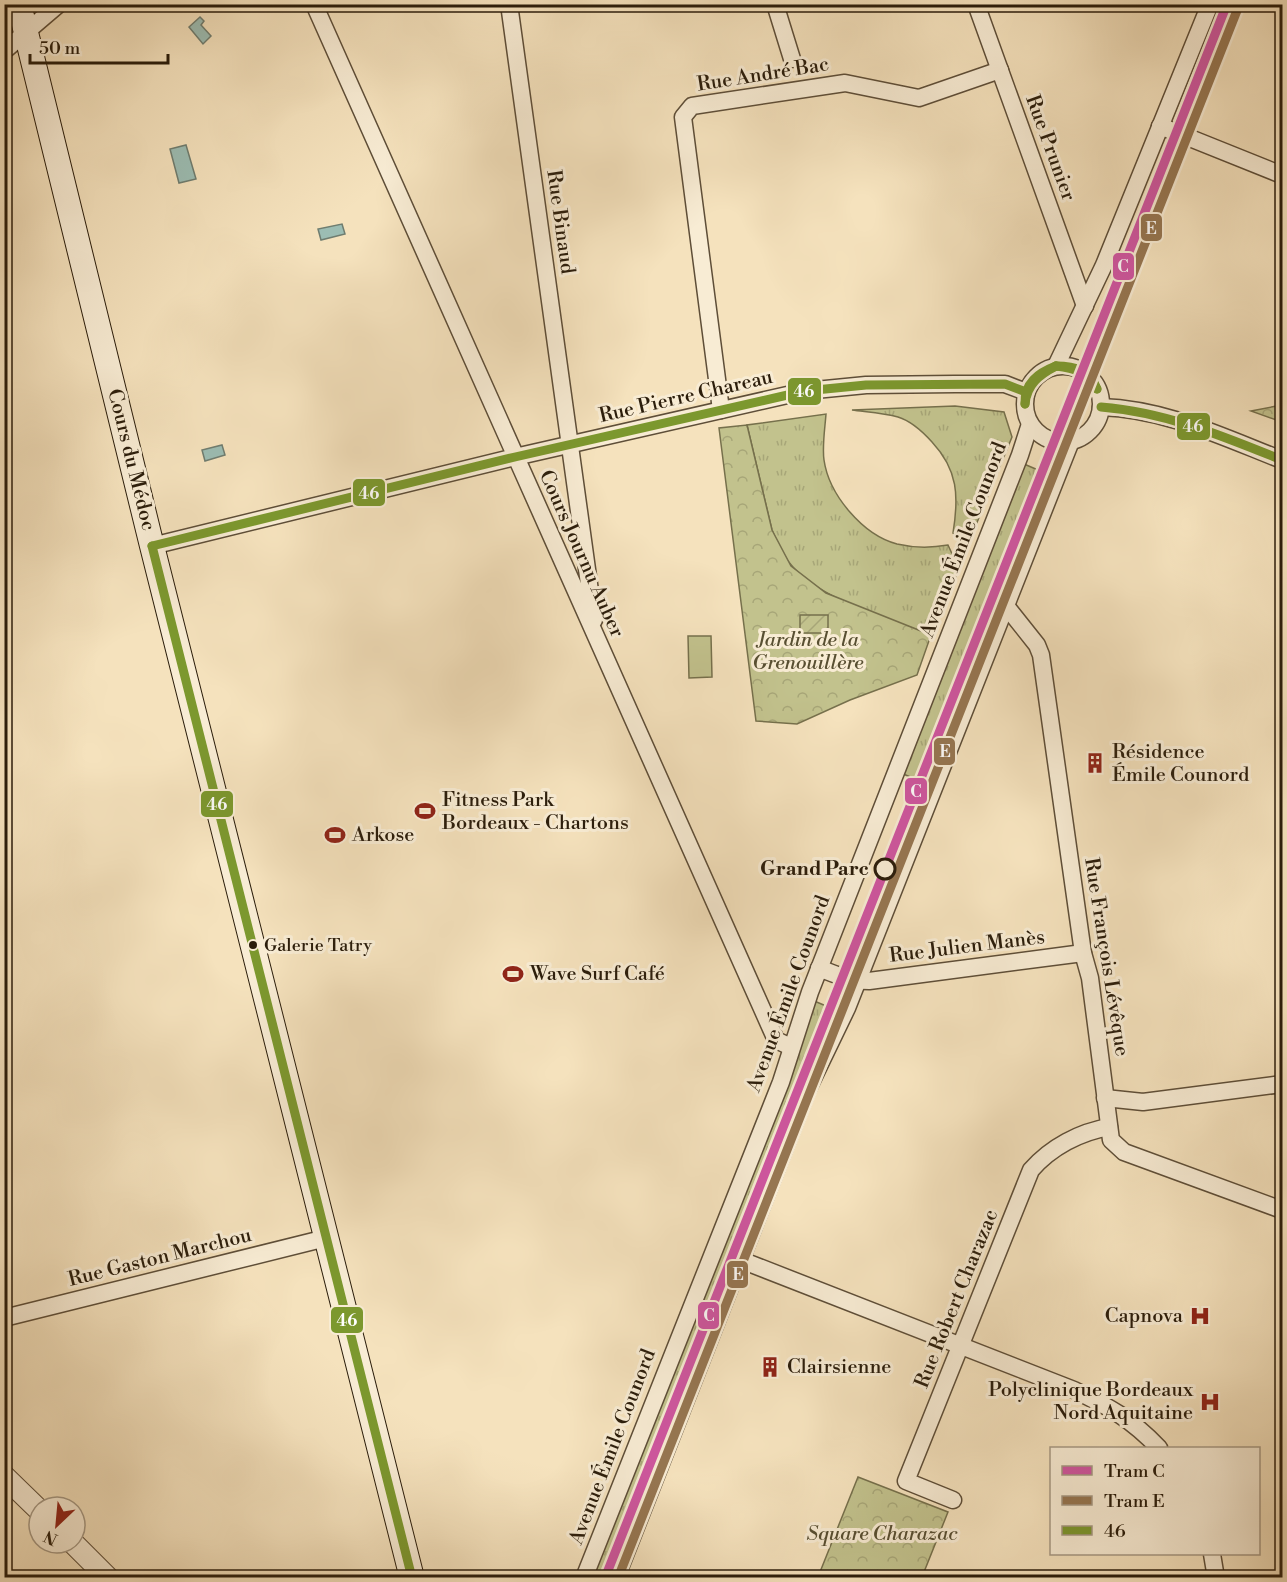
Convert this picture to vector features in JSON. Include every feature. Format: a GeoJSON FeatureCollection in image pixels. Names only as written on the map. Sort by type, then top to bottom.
{"type":"FeatureCollection","features":[{"type":"Feature","properties":{"kind":"main road","name":"Cours du Médoc"},"geometry":{"type":"LineString","coordinates":[[19,4],[152,546],[412,1578]]}},
{"type":"Feature","properties":{"kind":"street"},"geometry":{"type":"LineString","coordinates":[[4,51],[59,4]]}},
{"type":"Feature","properties":{"kind":"street","name":"Cours Journu Auber"},"geometry":{"type":"LineString","coordinates":[[314,4],[776,1040],[791,1047]]}},
{"type":"Feature","properties":{"kind":"street","name":"Rue Binaud"},"geometry":{"type":"LineString","coordinates":[[509,4],[596,639]]}},
{"type":"Feature","properties":{"kind":"street"},"geometry":{"type":"LineString","coordinates":[[775,4],[792,59]]}},
{"type":"Feature","properties":{"kind":"street","name":"Rue Prunier"},"geometry":{"type":"LineString","coordinates":[[976,4],[1085,306]]}},
{"type":"Feature","properties":{"kind":"street"},"geometry":{"type":"LineString","coordinates":[[1056,366],[1104,265],[1210,4]]}},
{"type":"Feature","properties":{"kind":"street","name":"Rue André Bac"},"geometry":{"type":"LineString","coordinates":[[721,410],[682,117],[693,106],[845,83],[920,98],[1000,70]]}},
{"type":"Feature","properties":{"kind":"street"},"geometry":{"type":"LineString","coordinates":[[1160,126],[1282,176]]}},
{"type":"Feature","properties":{"kind":"street"},"geometry":{"type":"LineString","coordinates":[[1056,366],[1073,367],[1089,376],[1098,390],[1101,407],[1098,419],[1092,429],[1082,437],[1071,441],[1054,441],[1045,438],[1030,424],[1025,414],[1026,392],[1038,375],[1056,366]]}},
{"type":"Feature","properties":{"kind":"street","name":"Rue Pierre Chareau"},"geometry":{"type":"LineString","coordinates":[[570,445],[805,391],[866,385],[1005,384],[1026,392]]}},
{"type":"Feature","properties":{"kind":"street"},"geometry":{"type":"LineString","coordinates":[[1101,407],[1153,412],[1190,423],[1282,460]]}},
{"type":"Feature","properties":{"kind":"street","name":"Avenue Émile Counord"},"geometry":{"type":"LineString","coordinates":[[584,1578],[781,1082],[819,968],[1030,424]]}},
{"type":"Feature","properties":{"kind":"street"},"geometry":{"type":"LineString","coordinates":[[616,1578],[807,1091],[847,1008],[1071,441]]}},
{"type":"Feature","properties":{"kind":"street"},"geometry":{"type":"LineString","coordinates":[[152,546],[570,445]]}},
{"type":"Feature","properties":{"kind":"street","name":"Rue François Lévêque"},"geometry":{"type":"LineString","coordinates":[[1006,606],[1037,645],[1041,655],[1083,953],[1090,978],[1111,1140],[1124,1152],[1282,1210]]}},
{"type":"Feature","properties":{"kind":"street","name":"Rue Julien Manès"},"geometry":{"type":"LineString","coordinates":[[856,981],[978,968],[1083,953]]}},
{"type":"Feature","properties":{"kind":"street"},"geometry":{"type":"LineString","coordinates":[[819,968],[856,981]]}},
{"type":"Feature","properties":{"kind":"street"},"geometry":{"type":"LineString","coordinates":[[1105,1098],[1140,1103],[1282,1084]]}},
{"type":"Feature","properties":{"kind":"street","name":"Rue Robert Charazac"},"geometry":{"type":"LineString","coordinates":[[953,1500],[906,1482],[1031,1170],[1040,1159],[1079,1135],[1109,1127]]}},
{"type":"Feature","properties":{"kind":"street","name":"Rue Gaston Marchou"},"geometry":{"type":"LineString","coordinates":[[4,1318],[326,1238]]}},
{"type":"Feature","properties":{"kind":"street"},"geometry":{"type":"LineString","coordinates":[[741,1260],[1074,1390],[1130,1420],[1157,1447]]}},
{"type":"Feature","properties":{"kind":"street"},"geometry":{"type":"LineString","coordinates":[[4,1476],[27,1498]]}},
{"type":"Feature","properties":{"kind":"street"},"geometry":{"type":"LineString","coordinates":[[85,1555],[108,1578]]}},
{"type":"Feature","properties":{"kind":"street"},"geometry":{"type":"LineString","coordinates":[[1212,1555],[1216,1578]]}},
{"type":"Feature","properties":{"kind":"green space"},"geometry":{"type":"Polygon","coordinates":[[[1282,405],[1282,422],[1251,411],[1282,405]]]}},
{"type":"Feature","properties":{"kind":"green space"},"geometry":{"type":"Polygon","coordinates":[[[955,406],[1004,412],[1012,437],[969,542],[953,533],[956,495],[952,473],[941,452],[925,434],[908,421],[887,414],[852,410],[955,406]]]}},
{"type":"Feature","properties":{"kind":"green space"},"geometry":{"type":"Polygon","coordinates":[[[826,414],[823,449],[827,473],[840,500],[860,523],[884,539],[897,544],[922,547],[948,545],[959,569],[931,635],[821,590],[793,567],[778,545],[772,530],[747,425],[826,414]]]}},
{"type":"Feature","properties":{"kind":"green space","name":"Jardin de la Grenouillère"},"geometry":{"type":"Polygon","coordinates":[[[747,425],[772,530],[791,566],[826,593],[931,635],[917,675],[850,700],[797,724],[756,721],[719,428],[747,425]]]}},
{"type":"Feature","properties":{"kind":"green space"},"geometry":{"type":"Polygon","coordinates":[[[1024,464],[1052,476],[929,785],[901,773],[1024,464]]]}},
{"type":"Feature","properties":{"kind":"green space"},"geometry":{"type":"Polygon","coordinates":[[[800,615],[828,615],[828,633],[800,633],[800,615]]]}},
{"type":"Feature","properties":{"kind":"green space"},"geometry":{"type":"Polygon","coordinates":[[[688,636],[711,636],[712,677],[689,678],[688,636]]]}},
{"type":"Feature","properties":{"kind":"green space"},"geometry":{"type":"Polygon","coordinates":[[[812,1000],[840,1012],[609,1577],[591,1578],[812,1000]]]}},
{"type":"Feature","properties":{"kind":"green space","name":"Square Charazac"},"geometry":{"type":"Polygon","coordinates":[[[858,1477],[948,1512],[922,1577],[818,1577],[858,1477]]]}},
{"type":"Feature","properties":{"kind":"water"},"geometry":{"type":"Polygon","coordinates":[[[200,17],[204,21],[201,25],[211,36],[203,44],[189,27],[200,17]]]}},
{"type":"Feature","properties":{"kind":"water"},"geometry":{"type":"Polygon","coordinates":[[[186,145],[196,179],[179,183],[170,149],[186,145]]]}},
{"type":"Feature","properties":{"kind":"water"},"geometry":{"type":"Polygon","coordinates":[[[342,224],[345,234],[321,240],[318,229],[342,224]]]}},
{"type":"Feature","properties":{"kind":"water"},"geometry":{"type":"Polygon","coordinates":[[[222,445],[225,455],[205,461],[202,450],[222,445]]]}},
{"type":"Feature","properties":{"kind":"tram line","name":"C"},"geometry":{"type":"LineString","coordinates":[[605,1578],[1227,4]]}},
{"type":"Feature","properties":{"kind":"tram line","name":"E"},"geometry":{"type":"LineString","coordinates":[[618,1578],[1238,8]]}},
{"type":"Feature","properties":{"kind":"transit line","name":"46"},"geometry":{"type":"LineString","coordinates":[[1025,404],[1027,390],[1033,380],[1056,366]]}},
{"type":"Feature","properties":{"kind":"transit line","name":"46"},"geometry":{"type":"LineString","coordinates":[[1025,404],[1028,391],[1035,381],[1056,366]]}},
{"type":"Feature","properties":{"kind":"transit line","name":"46"},"geometry":{"type":"LineString","coordinates":[[1056,366],[1081,370],[1090,377],[1097,389]]}},
{"type":"Feature","properties":{"kind":"transit line","name":"46"},"geometry":{"type":"LineString","coordinates":[[1056,366],[1080,372],[1090,379],[1097,389]]}},
{"type":"Feature","properties":{"kind":"transit line","name":"46"},"geometry":{"type":"LineString","coordinates":[[152,546],[515,457],[805,391],[866,385],[1005,384],[1026,392]]}},
{"type":"Feature","properties":{"kind":"transit line","name":"46"},"geometry":{"type":"LineString","coordinates":[[1101,407],[1148,414],[1193,426],[1282,460]]}},
{"type":"Feature","properties":{"kind":"transit line","name":"46"},"geometry":{"type":"LineString","coordinates":[[152,546],[412,1578]]}},
{"type":"Feature","properties":{"kind":"place","name":"Résidence Émile Counord"},"geometry":{"type":"Point","coordinates":[1095,763]}},
{"type":"Feature","properties":{"kind":"place","name":"Fitness Park Bordeaux - Chartons"},"geometry":{"type":"Point","coordinates":[425,811]}},
{"type":"Feature","properties":{"kind":"place","name":"Arkose"},"geometry":{"type":"Point","coordinates":[335,835]}},
{"type":"Feature","properties":{"kind":"place","name":"Grand Parc"},"geometry":{"type":"Point","coordinates":[885,869]}},
{"type":"Feature","properties":{"kind":"place","name":"Galerie Tatry"},"geometry":{"type":"Point","coordinates":[253,945]}},
{"type":"Feature","properties":{"kind":"place","name":"Wave Surf Café"},"geometry":{"type":"Point","coordinates":[513,974]}},
{"type":"Feature","properties":{"kind":"place","name":"Capnova"},"geometry":{"type":"Point","coordinates":[1200,1316]}},
{"type":"Feature","properties":{"kind":"place","name":"Clairsienne"},"geometry":{"type":"Point","coordinates":[770,1367]}},
{"type":"Feature","properties":{"kind":"place","name":"Polyclinique Bordeaux Nord Aquitaine"},"geometry":{"type":"Point","coordinates":[1210,1402]}}]}
